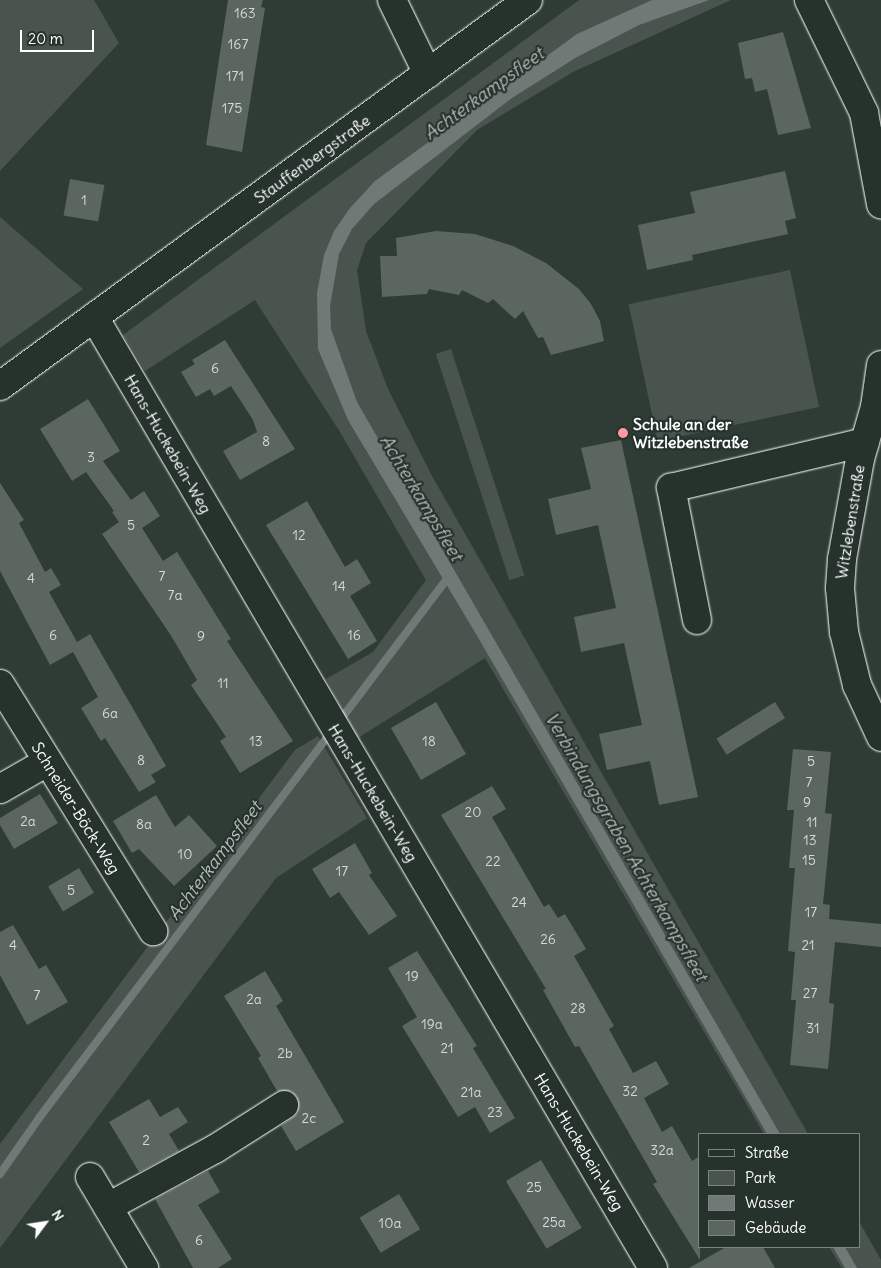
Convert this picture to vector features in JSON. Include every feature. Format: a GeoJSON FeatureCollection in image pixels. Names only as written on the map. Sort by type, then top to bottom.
{"type":"FeatureCollection","features":[{"type":"Feature","properties":{"kind":"street"},"geometry":{"type":"LineString","coordinates":[[392,0],[428,74]]}},
{"type":"Feature","properties":{"kind":"street","name":"Stauffenbergstraße"},"geometry":{"type":"LineString","coordinates":[[0,386],[528,0]]}},
{"type":"Feature","properties":{"kind":"street"},"geometry":{"type":"LineString","coordinates":[[808,0],[864,113],[881,204]]}},
{"type":"Feature","properties":{"kind":"street","name":"Hans-Huckebein-Weg"},"geometry":{"type":"LineString","coordinates":[[94,317],[653,1268]]}},
{"type":"Feature","properties":{"kind":"street","name":"Witzlebenstraße"},"geometry":{"type":"LineString","coordinates":[[880,735],[856,685],[844,632],[840,588],[842,559],[865,442],[875,407],[881,365]]}},
{"type":"Feature","properties":{"kind":"street"},"geometry":{"type":"LineString","coordinates":[[697,620],[671,488],[865,442]]}},
{"type":"Feature","properties":{"kind":"street","name":"Schneider-Böck-Weg"},"geometry":{"type":"LineString","coordinates":[[0,684],[153,931]]}},
{"type":"Feature","properties":{"kind":"street"},"geometry":{"type":"LineString","coordinates":[[0,789],[47,762]]}},
{"type":"Feature","properties":{"kind":"street"},"geometry":{"type":"LineString","coordinates":[[108,1206],[215,1149],[284,1105]]}},
{"type":"Feature","properties":{"kind":"street"},"geometry":{"type":"LineString","coordinates":[[90,1177],[144,1268]]}},
{"type":"Feature","properties":{"kind":"green space"},"geometry":{"type":"Polygon","coordinates":[[[0,0],[94,0],[119,43],[0,171],[0,0]]]}},
{"type":"Feature","properties":{"kind":"green space"},"geometry":{"type":"Polygon","coordinates":[[[579,0],[731,0],[573,72],[477,130],[366,243],[357,270],[366,331],[388,389],[432,476],[807,1133],[763,1133],[485,658],[358,738],[326,679],[373,652],[426,580],[340,432],[255,300],[145,371],[123,335],[579,0]]]}},
{"type":"Feature","properties":{"kind":"green space"},"geometry":{"type":"Polygon","coordinates":[[[0,217],[83,289],[0,348],[0,217]]]}},
{"type":"Feature","properties":{"kind":"green space"},"geometry":{"type":"Polygon","coordinates":[[[790,270],[819,407],[658,441],[629,304],[790,270]]]}},
{"type":"Feature","properties":{"kind":"green space"},"geometry":{"type":"Polygon","coordinates":[[[451,349],[525,575],[509,580],[436,354],[451,349]]]}},
{"type":"Feature","properties":{"kind":"green space"},"geometry":{"type":"Polygon","coordinates":[[[318,736],[367,818],[276,878],[0,1248],[0,1144],[295,750],[318,736]]]}},
{"type":"Feature","properties":{"kind":"green space"},"geometry":{"type":"Polygon","coordinates":[[[861,1225],[881,1260],[881,1268],[842,1268],[830,1248],[861,1248],[861,1225]]]}},
{"type":"Feature","properties":{"kind":"water"},"geometry":{"type":"Polygon","coordinates":[[[652,0],[709,0],[639,25],[577,57],[512,98],[374,204],[352,229],[339,254],[330,306],[331,329],[357,402],[779,1133],[766,1133],[476,634],[348,420],[318,349],[317,293],[324,255],[334,231],[350,208],[375,181],[577,34],[652,0]]]}},
{"type":"Feature","properties":{"kind":"water"},"geometry":{"type":"Polygon","coordinates":[[[834,1248],[846,1248],[857,1268],[845,1268],[834,1248]]]}},
{"type":"Feature","properties":{"kind":"building"},"geometry":{"type":"Polygon","coordinates":[[[228,0],[263,0],[261,7],[265,8],[242,152],[206,145],[228,0]]]}},
{"type":"Feature","properties":{"kind":"building"},"geometry":{"type":"Polygon","coordinates":[[[783,32],[811,128],[778,135],[767,89],[755,92],[752,78],[745,79],[738,43],[783,32]]]}},
{"type":"Feature","properties":{"kind":"building"},"geometry":{"type":"Polygon","coordinates":[[[785,171],[796,218],[785,221],[788,234],[692,255],[693,260],[647,270],[638,225],[695,213],[690,192],[785,171]]]}},
{"type":"Feature","properties":{"kind":"building"},"geometry":{"type":"Polygon","coordinates":[[[70,179],[104,185],[98,222],[64,215],[70,179]]]}},
{"type":"Feature","properties":{"kind":"building"},"geometry":{"type":"Polygon","coordinates":[[[436,231],[475,234],[513,246],[546,263],[579,289],[591,304],[600,321],[604,341],[551,355],[543,337],[538,338],[523,311],[515,319],[493,299],[488,303],[462,290],[459,295],[429,289],[427,294],[382,297],[380,256],[397,256],[396,238],[436,231]]]}},
{"type":"Feature","properties":{"kind":"building"},"geometry":{"type":"Polygon","coordinates":[[[225,340],[295,449],[240,480],[223,451],[257,432],[253,420],[231,386],[214,396],[210,389],[196,397],[181,372],[195,364],[192,360],[225,340]]]}},
{"type":"Feature","properties":{"kind":"building"},"geometry":{"type":"Polygon","coordinates":[[[88,399],[120,451],[103,461],[131,500],[144,491],[160,516],[142,528],[163,561],[177,552],[231,639],[227,641],[293,741],[240,773],[220,741],[226,737],[191,685],[197,680],[170,634],[102,534],[119,522],[112,512],[114,511],[86,472],[72,481],[40,429],[88,399]]]}},
{"type":"Feature","properties":{"kind":"building"},"geometry":{"type":"Polygon","coordinates":[[[621,440],[698,797],[659,805],[650,761],[607,770],[599,734],[642,725],[624,643],[581,652],[574,617],[616,608],[598,525],[556,535],[548,499],[591,489],[581,448],[621,440]]]}},
{"type":"Feature","properties":{"kind":"building"},"geometry":{"type":"Polygon","coordinates":[[[0,483],[24,520],[19,523],[45,572],[51,568],[61,585],[49,592],[77,642],[90,634],[166,766],[151,775],[156,782],[139,792],[105,738],[101,741],[81,708],[98,697],[73,652],[50,665],[0,571],[0,483]]]}},
{"type":"Feature","properties":{"kind":"building"},"geometry":{"type":"Polygon","coordinates":[[[307,501],[345,567],[357,559],[371,583],[350,596],[377,641],[348,659],[266,525],[307,501]]]}},
{"type":"Feature","properties":{"kind":"building"},"geometry":{"type":"Polygon","coordinates":[[[436,702],[466,754],[421,780],[391,728],[436,702]]]}},
{"type":"Feature","properties":{"kind":"building"},"geometry":{"type":"Polygon","coordinates":[[[775,702],[785,718],[727,755],[716,739],[775,702]]]}},
{"type":"Feature","properties":{"kind":"building"},"geometry":{"type":"Polygon","coordinates":[[[793,749],[831,752],[825,813],[832,814],[823,904],[830,905],[829,919],[881,924],[881,947],[835,942],[829,1003],[834,1004],[828,1069],[790,1065],[796,1000],[791,1000],[795,952],[788,951],[795,868],[789,868],[794,810],[787,810],[793,749]]]}},
{"type":"Feature","properties":{"kind":"building"},"geometry":{"type":"Polygon","coordinates":[[[492,786],[506,809],[492,817],[544,907],[549,904],[558,918],[565,914],[586,949],[574,956],[614,1026],[609,1029],[633,1073],[656,1061],[669,1084],[644,1098],[662,1132],[672,1126],[692,1161],[698,1157],[698,1248],[700,1248],[700,1260],[653,1184],[657,1182],[579,1046],[575,1047],[543,990],[546,989],[441,815],[492,786]]]}},
{"type":"Feature","properties":{"kind":"building"},"geometry":{"type":"Polygon","coordinates":[[[40,794],[58,823],[14,849],[0,825],[0,818],[40,794]]]}},
{"type":"Feature","properties":{"kind":"building"},"geometry":{"type":"Polygon","coordinates":[[[156,795],[175,827],[189,815],[217,846],[174,886],[139,849],[132,853],[113,821],[156,795]]]}},
{"type":"Feature","properties":{"kind":"building"},"geometry":{"type":"Polygon","coordinates":[[[355,843],[372,873],[369,875],[397,916],[369,935],[339,892],[330,898],[312,869],[355,843]]]}},
{"type":"Feature","properties":{"kind":"building"},"geometry":{"type":"Polygon","coordinates":[[[79,868],[94,893],[63,911],[48,887],[79,868]]]}},
{"type":"Feature","properties":{"kind":"building"},"geometry":{"type":"Polygon","coordinates":[[[13,925],[39,969],[46,965],[68,1002],[27,1025],[0,975],[0,932],[13,925]]]}},
{"type":"Feature","properties":{"kind":"building"},"geometry":{"type":"Polygon","coordinates":[[[417,951],[477,1046],[473,1048],[515,1118],[490,1133],[475,1107],[458,1117],[402,1026],[417,1017],[388,968],[417,951]]]}},
{"type":"Feature","properties":{"kind":"building"},"geometry":{"type":"Polygon","coordinates":[[[265,971],[283,1001],[276,1006],[344,1122],[296,1151],[281,1126],[298,1113],[297,1097],[291,1091],[277,1091],[258,1058],[261,1056],[224,996],[265,971]]]}},
{"type":"Feature","properties":{"kind":"building"},"geometry":{"type":"Polygon","coordinates":[[[149,1099],[160,1117],[178,1107],[188,1122],[169,1134],[179,1151],[139,1172],[109,1122],[149,1099]]]}},
{"type":"Feature","properties":{"kind":"building"},"geometry":{"type":"Polygon","coordinates":[[[541,1160],[582,1228],[547,1249],[506,1181],[541,1160]]]}},
{"type":"Feature","properties":{"kind":"building"},"geometry":{"type":"Polygon","coordinates":[[[208,1171],[220,1192],[198,1205],[232,1259],[218,1268],[193,1268],[155,1199],[208,1171]]]}},
{"type":"Feature","properties":{"kind":"building"},"geometry":{"type":"Polygon","coordinates":[[[399,1194],[420,1229],[381,1253],[360,1218],[399,1194]]]}},
{"type":"Feature","properties":{"kind":"building"},"geometry":{"type":"Polygon","coordinates":[[[724,1248],[764,1248],[775,1268],[689,1268],[724,1248]]]}},
{"type":"Feature","properties":{"kind":"waterway","name":"Achterkampsfleet"},"geometry":{"type":"LineString","coordinates":[[0,1174],[39,1118],[450,575]]}},
{"type":"Feature","properties":{"kind":"place","name":"Schule an der Witzlebenstraße"},"geometry":{"type":"Point","coordinates":[623,433]}},
{"type":"Feature","properties":{"kind":"water label","name":"Verbindungsgraben Achterkampsfleet"},"geometry":{"type":"Point","coordinates":[626,847]}}]}
